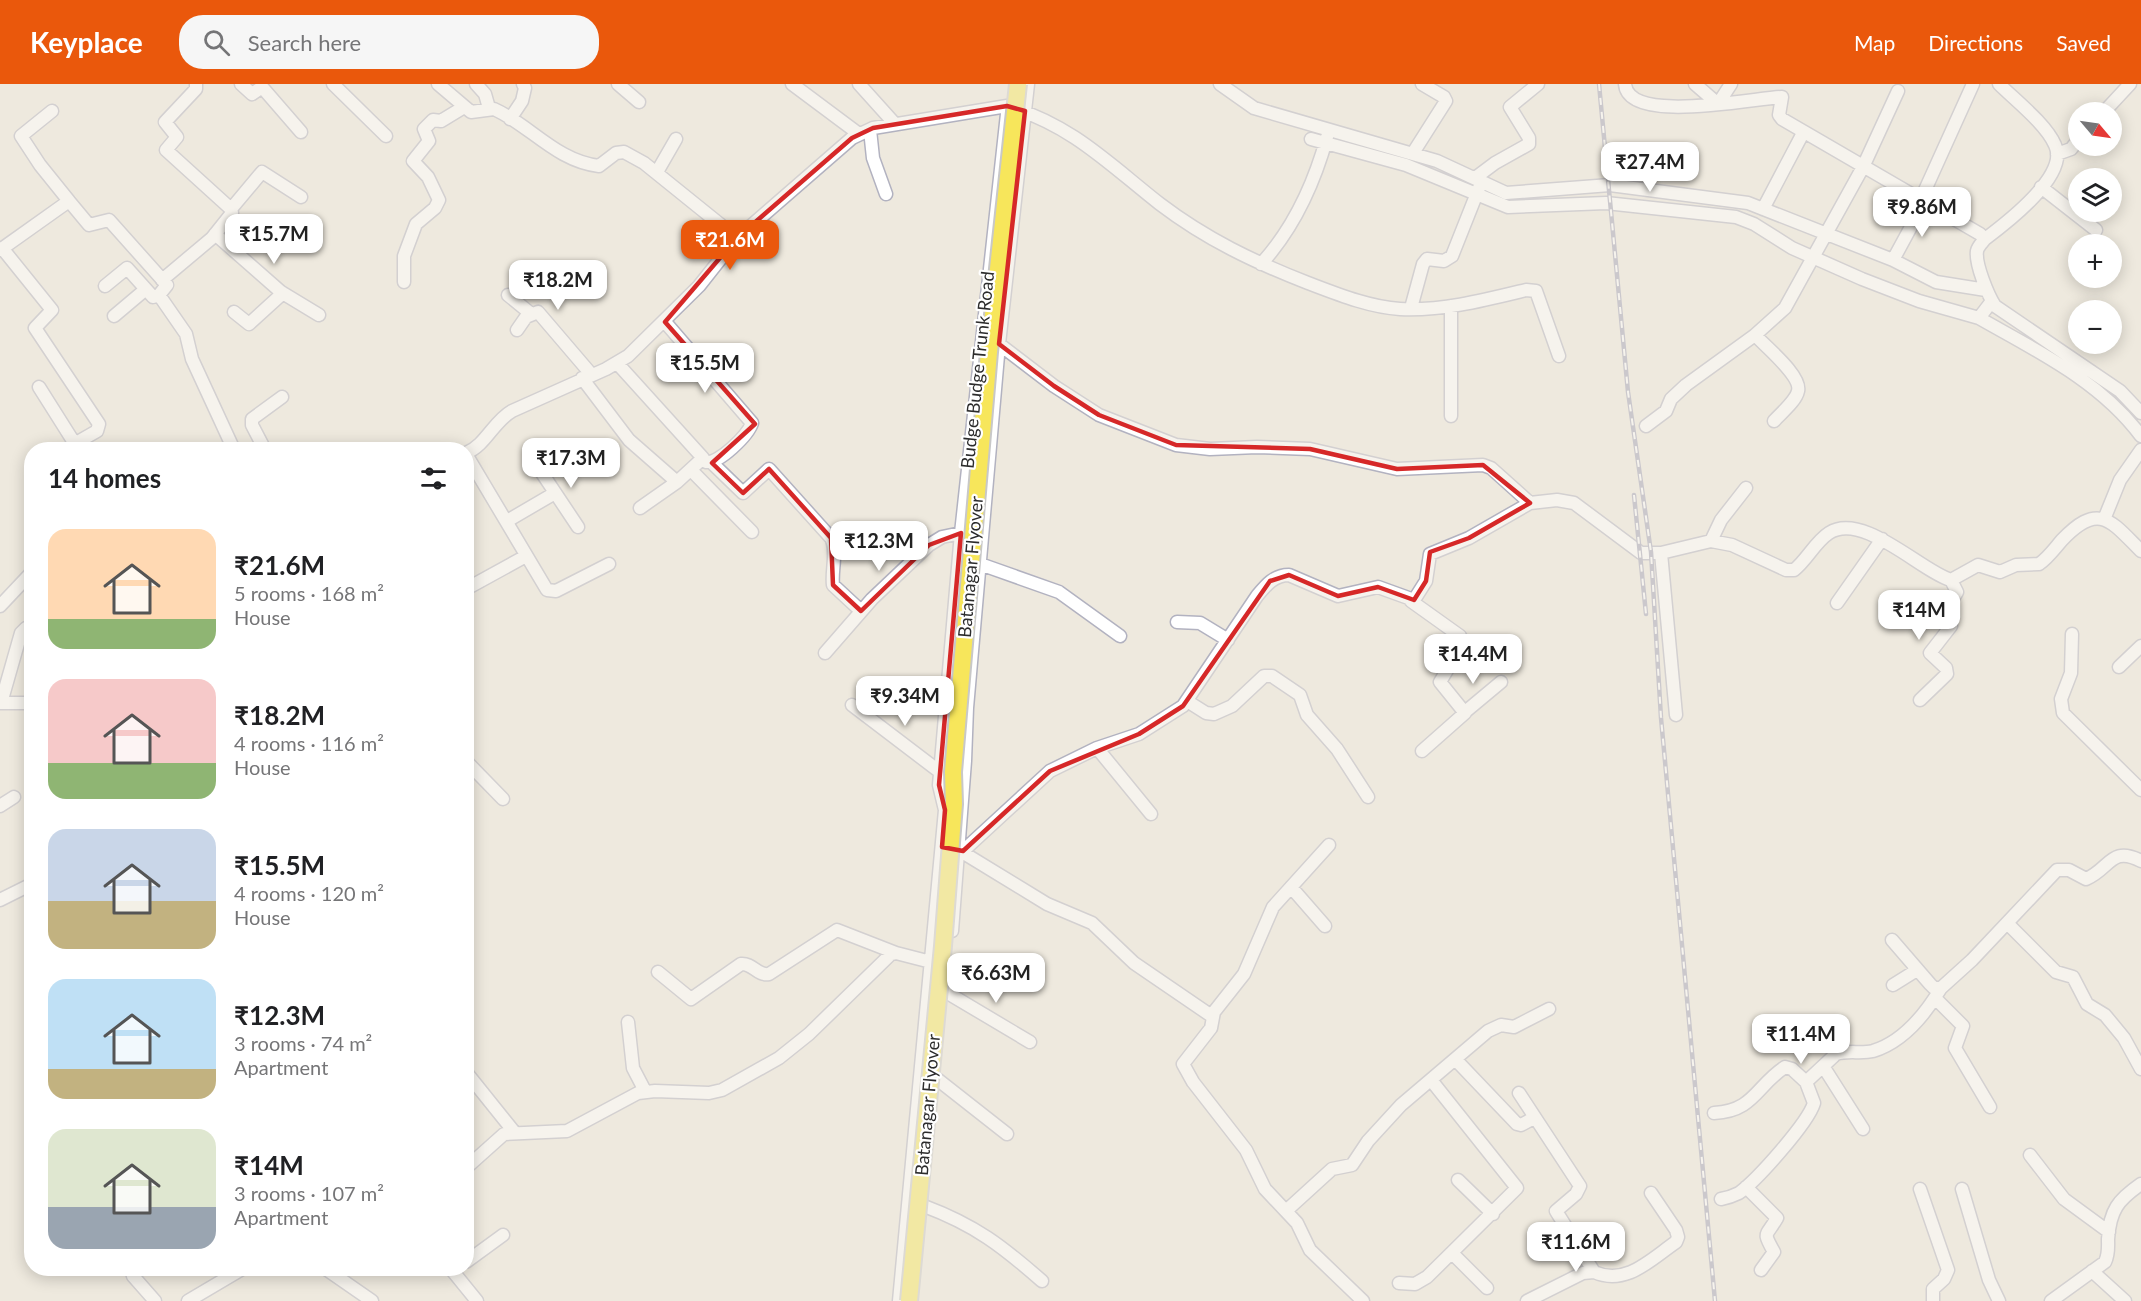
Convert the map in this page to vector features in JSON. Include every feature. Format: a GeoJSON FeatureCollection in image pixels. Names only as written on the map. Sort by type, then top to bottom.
{"type":"FeatureCollection","features":[{"type":"Feature","properties":{"kind":"main road","name":"Batanagar Flyover"},"geometry":{"type":"LineString","coordinates":[[909,1301],[943,946],[954,804],[953,772],[989,352],[1018,84]]}},
{"type":"Feature","properties":{"kind":"street"},"geometry":{"type":"LineString","coordinates":[[196,84],[196,89],[165,122],[177,137],[166,150],[231,209]]}},
{"type":"Feature","properties":{"kind":"street"},"geometry":{"type":"LineString","coordinates":[[241,84],[252,94],[262,87],[301,132]]}},
{"type":"Feature","properties":{"kind":"street"},"geometry":{"type":"LineString","coordinates":[[333,84],[386,136]]}},
{"type":"Feature","properties":{"kind":"street"},"geometry":{"type":"LineString","coordinates":[[438,84],[464,107],[474,112],[489,108],[510,118],[533,136],[580,161],[599,166],[616,153],[624,152],[657,172],[737,238]]}},
{"type":"Feature","properties":{"kind":"street"},"geometry":{"type":"LineString","coordinates":[[476,84],[485,94],[489,108]]}},
{"type":"Feature","properties":{"kind":"street"},"geometry":{"type":"LineString","coordinates":[[510,118],[522,101],[525,88],[523,84]]}},
{"type":"Feature","properties":{"kind":"street"},"geometry":{"type":"LineString","coordinates":[[618,84],[639,102]]}},
{"type":"Feature","properties":{"kind":"street"},"geometry":{"type":"LineString","coordinates":[[792,84],[865,132],[886,194]]}},
{"type":"Feature","properties":{"kind":"street"},"geometry":{"type":"LineString","coordinates":[[859,84],[895,124]]}},
{"type":"Feature","properties":{"kind":"street","name":"Budge Budge Trunk Road"},"geometry":{"type":"LineString","coordinates":[[899,1301],[945,810],[939,785],[961,533],[1010,84]]}},
{"type":"Feature","properties":{"kind":"street","name":"Budge Budge Trunk Road"},"geometry":{"type":"LineString","coordinates":[[915,1301],[961,850],[967,708],[999,344],[1028,84]]}},
{"type":"Feature","properties":{"kind":"street"},"geometry":{"type":"LineString","coordinates":[[1220,84],[1254,108],[1446,164],[1508,207],[1611,203],[1736,217],[1819,247],[1893,260],[1985,307],[2004,314],[2073,357],[2120,391],[2141,413]]}},
{"type":"Feature","properties":{"kind":"street"},"geometry":{"type":"LineString","coordinates":[[1413,153],[1446,101],[1444,97],[1422,84]]}},
{"type":"Feature","properties":{"kind":"street"},"geometry":{"type":"LineString","coordinates":[[1411,308],[1423,264],[1426,259],[1444,261],[1452,256],[1478,187],[1495,163],[1529,144],[1529,138],[1510,106],[1538,84]]}},
{"type":"Feature","properties":{"kind":"street"},"geometry":{"type":"LineString","coordinates":[[1625,84],[1629,95],[1635,99],[1677,108],[1782,97],[1780,117],[1803,133],[1974,229],[1985,239]]}},
{"type":"Feature","properties":{"kind":"street"},"geometry":{"type":"LineString","coordinates":[[1695,84],[1718,104]]}},
{"type":"Feature","properties":{"kind":"street"},"geometry":{"type":"LineString","coordinates":[[1718,104],[1731,84]]}},
{"type":"Feature","properties":{"kind":"street"},"geometry":{"type":"LineString","coordinates":[[1893,260],[1923,200],[1973,84]]}},
{"type":"Feature","properties":{"kind":"street"},"geometry":{"type":"LineString","coordinates":[[1999,84],[2050,136],[2057,154]]}},
{"type":"Feature","properties":{"kind":"street"},"geometry":{"type":"LineString","coordinates":[[2113,102],[2130,84]]}},
{"type":"Feature","properties":{"kind":"street"},"geometry":{"type":"LineString","coordinates":[[1646,426],[1666,411],[1671,399],[1686,385],[1755,335],[1785,308],[1863,167],[1898,91]]}},
{"type":"Feature","properties":{"kind":"street"},"geometry":{"type":"LineString","coordinates":[[474,448],[499,419],[526,403],[628,356],[699,286],[737,238],[814,169],[865,132],[895,124],[1008,106],[1025,111],[1078,138],[1176,216],[1221,245],[1261,264],[1347,297],[1399,309],[1451,306],[1526,290],[1536,291],[1559,356]]}},
{"type":"Feature","properties":{"kind":"street"},"geometry":{"type":"LineString","coordinates":[[404,282],[404,256],[416,224],[435,208],[439,200],[428,177],[413,161],[429,141],[424,129],[433,120],[441,121],[464,107]]}},
{"type":"Feature","properties":{"kind":"street"},"geometry":{"type":"LineString","coordinates":[[52,111],[21,136],[40,165],[89,225],[109,220],[168,287],[154,298],[127,268],[105,286]]}},
{"type":"Feature","properties":{"kind":"street"},"geometry":{"type":"LineString","coordinates":[[1261,264],[1280,243],[1298,215],[1329,130]]}},
{"type":"Feature","properties":{"kind":"street"},"geometry":{"type":"LineString","coordinates":[[1764,209],[1803,133]]}},
{"type":"Feature","properties":{"kind":"street"},"geometry":{"type":"LineString","coordinates":[[657,172],[676,139]]}},
{"type":"Feature","properties":{"kind":"street"},"geometry":{"type":"LineString","coordinates":[[1311,139],[1506,193],[1610,186],[1721,197],[1764,209],[1819,247],[1918,301],[1985,307],[2114,403],[2141,436]]}},
{"type":"Feature","properties":{"kind":"street"},"geometry":{"type":"LineString","coordinates":[[1985,307],[1977,252],[1985,239],[2028,206],[2041,187],[2057,154],[2068,150]]}},
{"type":"Feature","properties":{"kind":"street"},"geometry":{"type":"LineString","coordinates":[[162,280],[215,234],[232,213],[231,209],[264,172],[301,197]]}},
{"type":"Feature","properties":{"kind":"street"},"geometry":{"type":"LineString","coordinates":[[2041,187],[2096,230]]}},
{"type":"Feature","properties":{"kind":"street"},"geometry":{"type":"LineString","coordinates":[[69,201],[1,249],[52,310],[35,327],[99,424],[99,429],[82,442]]}},
{"type":"Feature","properties":{"kind":"street"},"geometry":{"type":"LineString","coordinates":[[215,234],[283,293],[319,315]]}},
{"type":"Feature","properties":{"kind":"street"},"geometry":{"type":"LineString","coordinates":[[114,316],[146,289]]}},
{"type":"Feature","properties":{"kind":"street"},"geometry":{"type":"LineString","coordinates":[[234,312],[249,324],[283,293]]}},
{"type":"Feature","properties":{"kind":"street"},"geometry":{"type":"LineString","coordinates":[[159,295],[186,334],[192,359],[230,442]]}},
{"type":"Feature","properties":{"kind":"street"},"geometry":{"type":"LineString","coordinates":[[508,295],[530,313],[542,315],[587,376],[629,440],[676,482]]}},
{"type":"Feature","properties":{"kind":"street"},"geometry":{"type":"LineString","coordinates":[[1451,306],[1451,416]]}},
{"type":"Feature","properties":{"kind":"street"},"geometry":{"type":"LineString","coordinates":[[517,330],[530,313]]}},
{"type":"Feature","properties":{"kind":"street"},"geometry":{"type":"LineString","coordinates":[[640,508],[691,470],[719,459],[749,430],[751,420],[722,392],[665,322]]}},
{"type":"Feature","properties":{"kind":"street"},"geometry":{"type":"LineString","coordinates":[[1755,335],[1794,375],[1798,386],[1798,393],[1774,421]]}},
{"type":"Feature","properties":{"kind":"street"},"geometry":{"type":"LineString","coordinates":[[999,344],[1061,391],[1099,415],[1176,445],[1210,449],[1266,447],[1310,449],[1396,470],[1483,465],[1491,468],[1530,503]]}},
{"type":"Feature","properties":{"kind":"street"},"geometry":{"type":"LineString","coordinates":[[616,363],[707,462],[743,493],[770,469],[831,538],[834,544],[832,559],[835,566],[833,585],[861,611]]}},
{"type":"Feature","properties":{"kind":"street"},"geometry":{"type":"LineString","coordinates":[[39,387],[73,442]]}},
{"type":"Feature","properties":{"kind":"street"},"geometry":{"type":"LineString","coordinates":[[261,442],[251,421],[282,397]]}},
{"type":"Feature","properties":{"kind":"street"},"geometry":{"type":"LineString","coordinates":[[2104,517],[2120,480],[2141,450]]}},
{"type":"Feature","properties":{"kind":"street"},"geometry":{"type":"LineString","coordinates":[[474,467],[545,588],[550,591],[609,564]]}},
{"type":"Feature","properties":{"kind":"street"},"geometry":{"type":"LineString","coordinates":[[538,467],[578,527]]}},
{"type":"Feature","properties":{"kind":"street"},"geometry":{"type":"LineString","coordinates":[[691,470],[752,532]]}},
{"type":"Feature","properties":{"kind":"street"},"geometry":{"type":"LineString","coordinates":[[1711,541],[1721,520],[1746,488]]}},
{"type":"Feature","properties":{"kind":"street"},"geometry":{"type":"LineString","coordinates":[[507,521],[555,493]]}},
{"type":"Feature","properties":{"kind":"street"},"geometry":{"type":"LineString","coordinates":[[1411,601],[1417,597],[1426,581],[1430,554],[1469,538],[1530,503],[1557,500],[1574,503],[1641,553],[1661,553],[1711,541],[1732,545],[1786,570],[1794,570],[1828,533],[1839,529],[1882,539],[1951,580],[1957,592],[1944,613],[1951,626],[1930,653],[1946,668],[1947,674],[1920,700]]}},
{"type":"Feature","properties":{"kind":"street"},"geometry":{"type":"LineString","coordinates":[[2104,517],[2141,551]]}},
{"type":"Feature","properties":{"kind":"street"},"geometry":{"type":"LineString","coordinates":[[1951,580],[1978,565],[2000,572],[2016,565],[2039,564],[2070,532],[2089,519],[2104,517]]}},
{"type":"Feature","properties":{"kind":"street"},"geometry":{"type":"LineString","coordinates":[[825,653],[861,611],[929,545],[942,537],[961,533]]}},
{"type":"Feature","properties":{"kind":"street"},"geometry":{"type":"LineString","coordinates":[[1837,603],[1882,539]]}},
{"type":"Feature","properties":{"kind":"street"},"geometry":{"type":"LineString","coordinates":[[1661,553],[1676,715]]}},
{"type":"Feature","properties":{"kind":"street"},"geometry":{"type":"LineString","coordinates":[[474,585],[526,556]]}},
{"type":"Feature","properties":{"kind":"street"},"geometry":{"type":"LineString","coordinates":[[980,564],[1015,574],[1059,592],[1120,636]]}},
{"type":"Feature","properties":{"kind":"street"},"geometry":{"type":"LineString","coordinates":[[961,850],[1050,771],[1097,748],[1139,734],[1187,701],[1257,596],[1270,581],[1281,575],[1298,578],[1338,596],[1378,587],[1411,601],[1462,639],[1463,643],[1440,682],[1465,712]]}},
{"type":"Feature","properties":{"kind":"street"},"geometry":{"type":"LineString","coordinates":[[0,606],[24,580]]}},
{"type":"Feature","properties":{"kind":"street"},"geometry":{"type":"LineString","coordinates":[[1177,622],[1200,623],[1228,640]]}},
{"type":"Feature","properties":{"kind":"street"},"geometry":{"type":"LineString","coordinates":[[24,630],[21,633],[1,703],[24,703]]}},
{"type":"Feature","properties":{"kind":"street"},"geometry":{"type":"LineString","coordinates":[[2072,634],[2072,666],[2061,699],[2063,713],[2141,790]]}},
{"type":"Feature","properties":{"kind":"street"},"geometry":{"type":"LineString","coordinates":[[2119,667],[2141,646]]}},
{"type":"Feature","properties":{"kind":"street"},"geometry":{"type":"LineString","coordinates":[[1187,701],[1206,713],[1214,714],[1232,706],[1264,676],[1272,676],[1300,695],[1307,715],[1337,749],[1368,797]]}},
{"type":"Feature","properties":{"kind":"street"},"geometry":{"type":"LineString","coordinates":[[1422,751],[1501,682]]}},
{"type":"Feature","properties":{"kind":"street"},"geometry":{"type":"LineString","coordinates":[[852,705],[940,772]]}},
{"type":"Feature","properties":{"kind":"street"},"geometry":{"type":"LineString","coordinates":[[1097,748],[1151,814]]}},
{"type":"Feature","properties":{"kind":"street"},"geometry":{"type":"LineString","coordinates":[[474,769],[503,799]]}},
{"type":"Feature","properties":{"kind":"street"},"geometry":{"type":"LineString","coordinates":[[0,806],[14,797]]}},
{"type":"Feature","properties":{"kind":"street"},"geometry":{"type":"LineString","coordinates":[[1329,845],[1267,916],[1244,974],[1213,1017],[1211,1028],[1184,1060],[1184,1069],[1246,1150],[1265,1189],[1297,1223],[1310,1250],[1363,1301]]}},
{"type":"Feature","properties":{"kind":"street"},"geometry":{"type":"LineString","coordinates":[[942,847],[961,850],[1047,904],[1092,923],[1134,963],[1213,1017]]}},
{"type":"Feature","properties":{"kind":"street"},"geometry":{"type":"LineString","coordinates":[[1806,1082],[1836,1054],[1865,1052],[1880,1048],[1920,1021],[1938,993],[2057,870],[2069,870],[2086,879],[2118,855],[2131,855],[2141,861]]}},
{"type":"Feature","properties":{"kind":"street"},"geometry":{"type":"LineString","coordinates":[[1291,887],[1325,926]]}},
{"type":"Feature","properties":{"kind":"street"},"geometry":{"type":"LineString","coordinates":[[0,900],[24,888]]}},
{"type":"Feature","properties":{"kind":"street"},"geometry":{"type":"LineString","coordinates":[[2007,923],[2056,972],[2073,977],[2088,1004],[2105,1015],[2124,1038],[2141,1070]]}},
{"type":"Feature","properties":{"kind":"street"},"geometry":{"type":"LineString","coordinates":[[658,972],[691,999],[741,964],[749,965],[761,974],[769,974],[837,930],[896,952],[931,962]]}},
{"type":"Feature","properties":{"kind":"street"},"geometry":{"type":"LineString","coordinates":[[1892,940],[1934,988],[1963,1026],[1955,1048],[1990,1107]]}},
{"type":"Feature","properties":{"kind":"street"},"geometry":{"type":"LineString","coordinates":[[474,1160],[496,1139],[515,1133],[567,1131],[610,1106],[645,1091],[696,1094],[722,1090],[779,1058],[802,1040],[891,954],[896,952]]}},
{"type":"Feature","properties":{"kind":"street"},"geometry":{"type":"LineString","coordinates":[[1893,985],[1917,970]]}},
{"type":"Feature","properties":{"kind":"street"},"geometry":{"type":"LineString","coordinates":[[946,992],[1030,1042]]}},
{"type":"Feature","properties":{"kind":"street"},"geometry":{"type":"LineString","coordinates":[[1287,1210],[1332,1169],[1352,1165],[1387,1120],[1496,1026],[1514,1027],[1549,1008]]}},
{"type":"Feature","properties":{"kind":"street"},"geometry":{"type":"LineString","coordinates":[[628,1022],[633,1068],[645,1091]]}},
{"type":"Feature","properties":{"kind":"street"},"geometry":{"type":"LineString","coordinates":[[1455,1059],[1517,1124],[1521,1125],[1534,1118]]}},
{"type":"Feature","properties":{"kind":"street"},"geometry":{"type":"LineString","coordinates":[[1823,1066],[1863,1129]]}},
{"type":"Feature","properties":{"kind":"street"},"geometry":{"type":"LineString","coordinates":[[1714,1113],[1731,1112],[1751,1101],[1785,1067],[1792,1069],[1806,1082],[1814,1102],[1808,1117],[1746,1187],[1734,1196],[1721,1199]]}},
{"type":"Feature","properties":{"kind":"street"},"geometry":{"type":"LineString","coordinates":[[937,1079],[1007,1134]]}},
{"type":"Feature","properties":{"kind":"street"},"geometry":{"type":"LineString","coordinates":[[1399,1283],[1408,1285],[1422,1280],[1493,1215],[1516,1190],[1516,1185],[1431,1080]]}},
{"type":"Feature","properties":{"kind":"street"},"geometry":{"type":"LineString","coordinates":[[474,1082],[515,1133]]}},
{"type":"Feature","properties":{"kind":"street"},"geometry":{"type":"LineString","coordinates":[[1519,1093],[1580,1186],[1576,1194],[1558,1206],[1556,1211],[1594,1272]]}},
{"type":"Feature","properties":{"kind":"street"},"geometry":{"type":"LineString","coordinates":[[2030,1155],[2064,1198],[2109,1232]]}},
{"type":"Feature","properties":{"kind":"street"},"geometry":{"type":"LineString","coordinates":[[1458,1180],[1493,1215]]}},
{"type":"Feature","properties":{"kind":"street"},"geometry":{"type":"LineString","coordinates":[[2051,1301],[2107,1258],[2109,1232],[2119,1201],[2141,1185]]}},
{"type":"Feature","properties":{"kind":"street"},"geometry":{"type":"LineString","coordinates":[[1746,1187],[1777,1218],[1765,1238],[1774,1252],[1761,1270]]}},
{"type":"Feature","properties":{"kind":"street"},"geometry":{"type":"LineString","coordinates":[[1920,1189],[1948,1270],[1944,1279],[1933,1289],[1931,1294],[1933,1301]]}},
{"type":"Feature","properties":{"kind":"street"},"geometry":{"type":"LineString","coordinates":[[1962,1189],[1989,1280],[1999,1301]]}},
{"type":"Feature","properties":{"kind":"street"},"geometry":{"type":"LineString","coordinates":[[1527,1301],[1583,1274],[1594,1272],[1613,1278],[1627,1275],[1676,1242],[1678,1237],[1676,1230],[1651,1193]]}},
{"type":"Feature","properties":{"kind":"street"},"geometry":{"type":"LineString","coordinates":[[924,1206],[975,1227],[1042,1281]]}},
{"type":"Feature","properties":{"kind":"street"},"geometry":{"type":"LineString","coordinates":[[474,1256],[503,1235]]}},
{"type":"Feature","properties":{"kind":"street"},"geometry":{"type":"LineString","coordinates":[[1452,1253],[1487,1288]]}},
{"type":"Feature","properties":{"kind":"street"},"geometry":{"type":"LineString","coordinates":[[2092,1271],[2125,1301]]}},
{"type":"Feature","properties":{"kind":"street"},"geometry":{"type":"LineString","coordinates":[[133,1276],[155,1301]]}},
{"type":"Feature","properties":{"kind":"street"},"geometry":{"type":"LineString","coordinates":[[188,1301],[230,1276]]}},
{"type":"Feature","properties":{"kind":"street"},"geometry":{"type":"LineString","coordinates":[[336,1276],[372,1301]]}},
{"type":"Feature","properties":{"kind":"street"},"geometry":{"type":"LineString","coordinates":[[458,1276],[477,1301]]}},
{"type":"Feature","properties":{"kind":"highlighted area"},"geometry":{"type":"Polygon","coordinates":[[[1007,106],[1025,111],[999,344],[1054,386],[1099,415],[1176,445],[1310,449],[1397,469],[1483,465],[1530,503],[1469,538],[1430,552],[1426,581],[1414,600],[1378,587],[1338,596],[1289,575],[1270,581],[1183,706],[1139,734],[1050,771],[963,851],[942,847],[945,810],[939,785],[961,533],[929,545],[861,611],[833,585],[831,538],[769,469],[743,493],[712,463],[755,424],[665,322],[737,238],[852,138],[873,128],[1007,106]]]}},
{"type":"Feature","properties":{"kind":"railway"},"geometry":{"type":"LineString","coordinates":[[1599,84],[1628,392],[1651,552],[1661,718],[1715,1301]]}},
{"type":"Feature","properties":{"kind":"railway"},"geometry":{"type":"LineString","coordinates":[[1634,495],[1646,614]]}}]}
